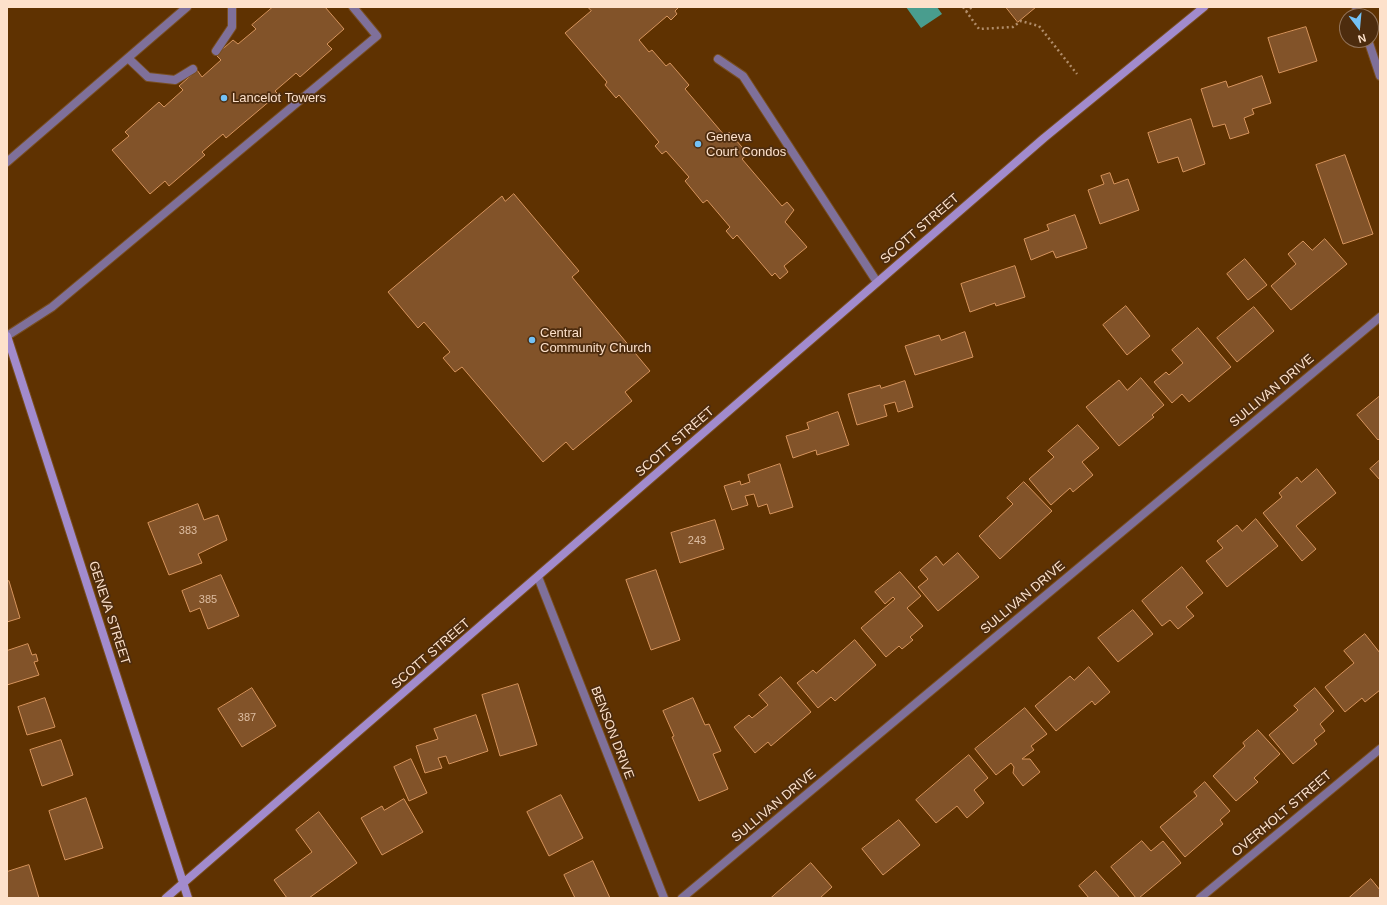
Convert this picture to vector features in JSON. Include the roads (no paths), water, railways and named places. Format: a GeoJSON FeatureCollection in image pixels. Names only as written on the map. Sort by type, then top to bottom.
{"type":"FeatureCollection","features":[{"type":"Feature","properties":{"kind":"main road","name":"SCOTT STREET"},"geometry":{"type":"LineString","coordinates":[[166,898],[1044,138],[1204,7]]}},
{"type":"Feature","properties":{"kind":"main road","name":"GENEVA STREET"},"geometry":{"type":"LineString","coordinates":[[7,336],[188,898]]}},
{"type":"Feature","properties":{"kind":"street"},"geometry":{"type":"LineString","coordinates":[[7,162],[187,7]]}},
{"type":"Feature","properties":{"kind":"street"},"geometry":{"type":"LineString","coordinates":[[216,51],[232,26],[232,7]]}},
{"type":"Feature","properties":{"kind":"street"},"geometry":{"type":"LineString","coordinates":[[7,336],[52,307],[377,36],[353,7]]}},
{"type":"Feature","properties":{"kind":"street"},"geometry":{"type":"LineString","coordinates":[[1371,48],[1380,76]]}},
{"type":"Feature","properties":{"kind":"street"},"geometry":{"type":"LineString","coordinates":[[128,58],[148,77],[175,80],[193,69]]}},
{"type":"Feature","properties":{"kind":"street"},"geometry":{"type":"LineString","coordinates":[[718,59],[743,76],[877,282]]}},
{"type":"Feature","properties":{"kind":"street","name":"SULLIVAN DRIVE"},"geometry":{"type":"LineString","coordinates":[[682,898],[1380,317]]}},
{"type":"Feature","properties":{"kind":"street","name":"BENSON DRIVE"},"geometry":{"type":"LineString","coordinates":[[538,577],[664,898]]}},
{"type":"Feature","properties":{"kind":"street","name":"OVERHOLT STREET"},"geometry":{"type":"LineString","coordinates":[[1200,898],[1380,749]]}},
{"type":"Feature","properties":{"kind":"water"},"geometry":{"type":"Polygon","coordinates":[[[906,7],[937,7],[942,14],[921,28],[906,7]]]}},
{"type":"Feature","properties":{"kind":"place","name":"Lancelot Towers"},"geometry":{"type":"Point","coordinates":[224,98]}},
{"type":"Feature","properties":{"kind":"place","name":"Geneva Court Condos"},"geometry":{"type":"Point","coordinates":[698,144]}},
{"type":"Feature","properties":{"kind":"place","name":"Central Community Church"},"geometry":{"type":"Point","coordinates":[532,340]}}]}
